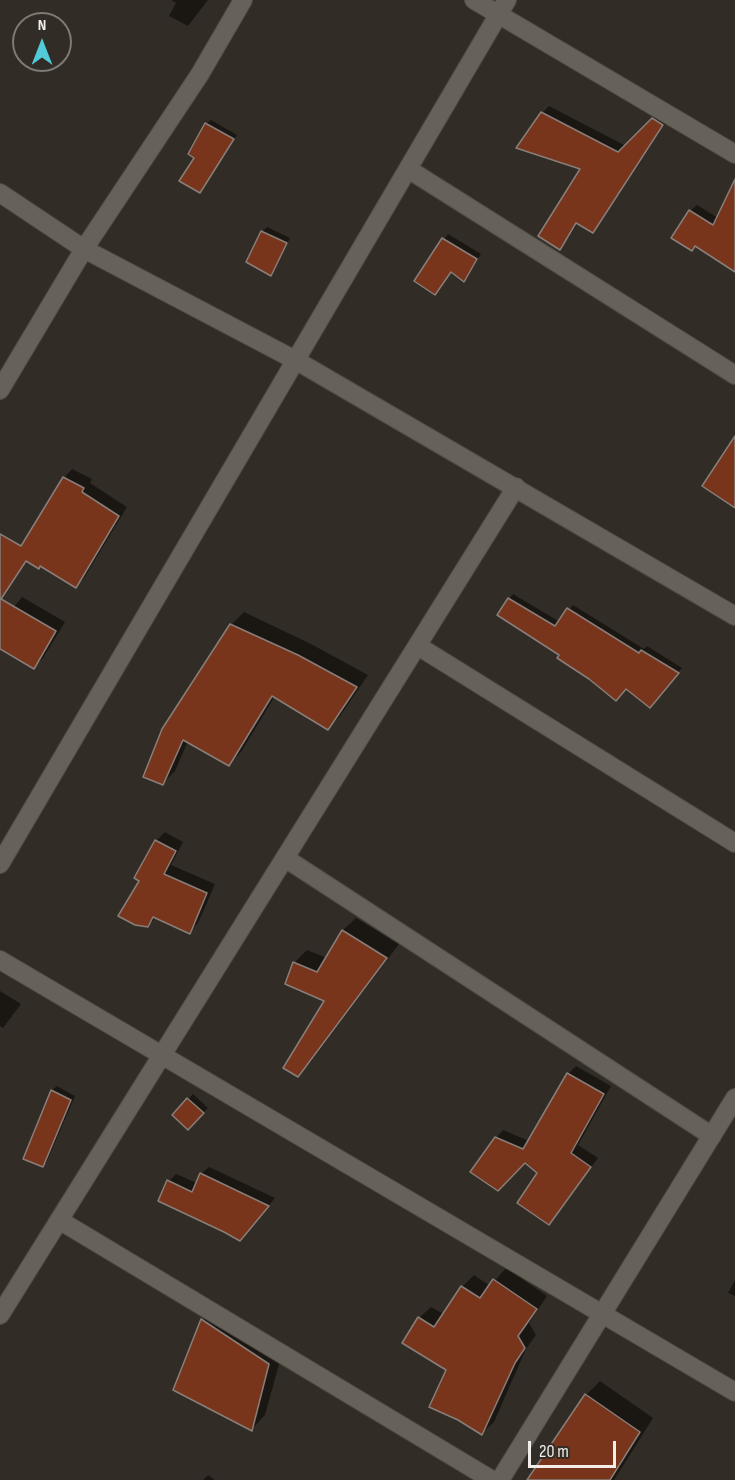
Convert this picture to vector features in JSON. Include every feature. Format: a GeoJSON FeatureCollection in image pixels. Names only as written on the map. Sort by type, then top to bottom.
{"type":"FeatureCollection","features":[{"type":"Feature","properties":{"kind":"street"},"geometry":{"type":"LineString","coordinates":[[0,390],[84,249],[200,74],[243,0]]}},
{"type":"Feature","properties":{"kind":"street"},"geometry":{"type":"LineString","coordinates":[[474,0],[503,7],[735,154]]}},
{"type":"Feature","properties":{"kind":"street"},"geometry":{"type":"LineString","coordinates":[[0,864],[503,7]]}},
{"type":"Feature","properties":{"kind":"street"},"geometry":{"type":"LineString","coordinates":[[408,169],[735,375]]}},
{"type":"Feature","properties":{"kind":"street"},"geometry":{"type":"LineString","coordinates":[[0,193],[84,249],[297,361],[735,616]]}},
{"type":"Feature","properties":{"kind":"street"},"geometry":{"type":"LineString","coordinates":[[0,1314],[516,487]]}},
{"type":"Feature","properties":{"kind":"street"},"geometry":{"type":"LineString","coordinates":[[418,646],[735,843]]}},
{"type":"Feature","properties":{"kind":"street"},"geometry":{"type":"LineString","coordinates":[[285,858],[712,1136]]}},
{"type":"Feature","properties":{"kind":"street"},"geometry":{"type":"LineString","coordinates":[[0,960],[735,1392]]}},
{"type":"Feature","properties":{"kind":"street"},"geometry":{"type":"LineString","coordinates":[[500,1480],[735,1098]]}},
{"type":"Feature","properties":{"kind":"street"},"geometry":{"type":"LineString","coordinates":[[59,1220],[492,1480]]}},
{"type":"Feature","properties":{"kind":"building"},"geometry":{"type":"Polygon","coordinates":[[[541,112],[618,152],[652,118],[663,125],[593,233],[576,223],[560,250],[538,236],[580,169],[516,148],[541,112]]]}},
{"type":"Feature","properties":{"kind":"building"},"geometry":{"type":"Polygon","coordinates":[[[205,123],[234,139],[200,193],[179,181],[194,158],[188,154],[205,123]]]}},
{"type":"Feature","properties":{"kind":"building"},"geometry":{"type":"Polygon","coordinates":[[[735,179],[735,272],[695,246],[692,251],[671,238],[689,210],[713,225],[735,179]]]}},
{"type":"Feature","properties":{"kind":"building"},"geometry":{"type":"Polygon","coordinates":[[[261,231],[287,243],[271,276],[246,262],[261,231]]]}},
{"type":"Feature","properties":{"kind":"building"},"geometry":{"type":"Polygon","coordinates":[[[442,238],[477,259],[464,282],[451,272],[435,295],[414,281],[442,238]]]}},
{"type":"Feature","properties":{"kind":"building"},"geometry":{"type":"Polygon","coordinates":[[[735,436],[735,508],[702,486],[735,436]]]}},
{"type":"Feature","properties":{"kind":"building"},"geometry":{"type":"Polygon","coordinates":[[[63,477],[84,488],[82,492],[119,516],[76,588],[40,566],[39,569],[26,561],[1,599],[56,631],[34,669],[0,649],[0,534],[21,546],[63,477]]]}},
{"type":"Feature","properties":{"kind":"building"},"geometry":{"type":"Polygon","coordinates":[[[508,598],[555,626],[567,608],[639,653],[641,650],[679,673],[650,708],[626,689],[616,701],[589,679],[557,658],[559,655],[497,615],[508,598]]]}},
{"type":"Feature","properties":{"kind":"building"},"geometry":{"type":"Polygon","coordinates":[[[230,624],[298,655],[357,687],[328,730],[272,696],[229,766],[183,740],[163,785],[143,777],[162,729],[230,624]]]}},
{"type":"Feature","properties":{"kind":"building"},"geometry":{"type":"Polygon","coordinates":[[[155,840],[176,851],[164,874],[207,893],[190,934],[153,917],[148,927],[135,925],[118,916],[139,881],[134,878],[155,840]]]}},
{"type":"Feature","properties":{"kind":"building"},"geometry":{"type":"Polygon","coordinates":[[[342,930],[387,958],[298,1077],[283,1068],[324,1001],[285,984],[293,962],[317,972],[342,930]]]}},
{"type":"Feature","properties":{"kind":"building"},"geometry":{"type":"Polygon","coordinates":[[[567,1073],[604,1094],[571,1153],[591,1167],[549,1225],[517,1203],[537,1173],[525,1163],[498,1191],[470,1172],[495,1137],[523,1149],[567,1073]]]}},
{"type":"Feature","properties":{"kind":"building"},"geometry":{"type":"Polygon","coordinates":[[[51,1090],[71,1100],[43,1167],[23,1159],[51,1090]]]}},
{"type":"Feature","properties":{"kind":"building"},"geometry":{"type":"Polygon","coordinates":[[[187,1098],[204,1113],[188,1130],[172,1115],[187,1098]]]}},
{"type":"Feature","properties":{"kind":"building"},"geometry":{"type":"Polygon","coordinates":[[[200,1173],[269,1206],[240,1241],[158,1201],[167,1180],[192,1192],[200,1173]]]}},
{"type":"Feature","properties":{"kind":"building"},"geometry":{"type":"Polygon","coordinates":[[[493,1279],[537,1309],[518,1336],[525,1348],[515,1363],[482,1435],[458,1420],[429,1407],[446,1370],[402,1343],[418,1317],[434,1327],[461,1286],[480,1298],[493,1279]]]}},
{"type":"Feature","properties":{"kind":"building"},"geometry":{"type":"Polygon","coordinates":[[[201,1319],[269,1364],[252,1431],[173,1390],[201,1319]]]}},
{"type":"Feature","properties":{"kind":"building"},"geometry":{"type":"Polygon","coordinates":[[[585,1394],[640,1432],[610,1480],[527,1480],[585,1394]]]}}]}
